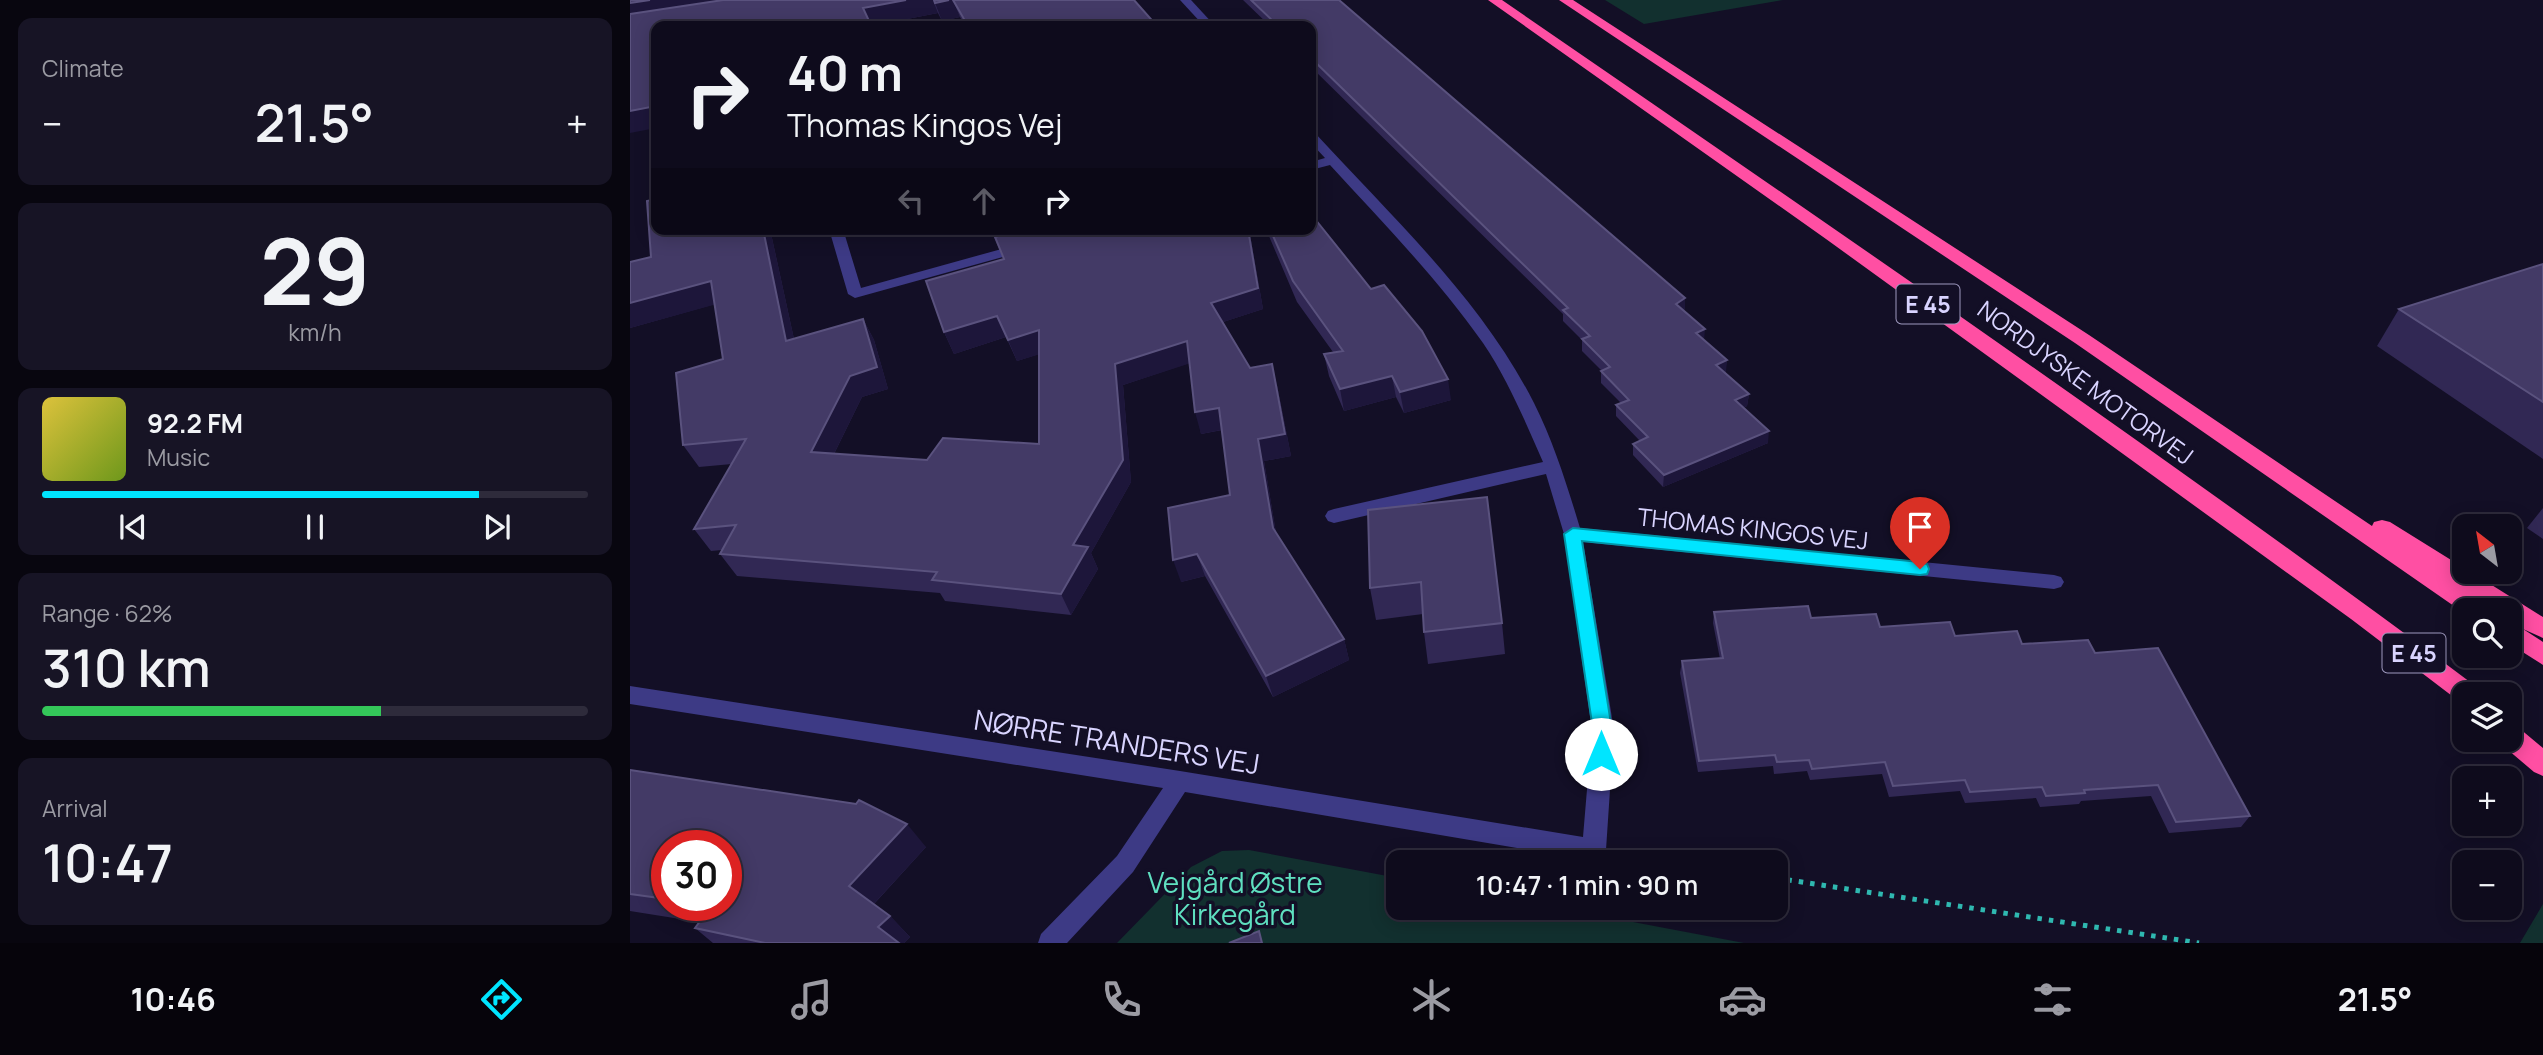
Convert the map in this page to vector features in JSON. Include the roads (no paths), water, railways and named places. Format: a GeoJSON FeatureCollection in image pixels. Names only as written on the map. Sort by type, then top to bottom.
{"type":"FeatureCollection","features":[{"type":"Feature","properties":{"kind":"highway","name":"NORDJYSKE MOTORVEJ"},"geometry":{"type":"LineString","coordinates":[[1494,0],[1832,235],[2359,612],[2452,682]]}},
{"type":"Feature","properties":{"kind":"highway","name":"NORDJYSKE MOTORVEJ"},"geometry":{"type":"LineString","coordinates":[[1565,0],[2082,339],[2460,598]]}},
{"type":"Feature","properties":{"kind":"highway"},"geometry":{"type":"LineString","coordinates":[[2082,339],[2543,629]]}},
{"type":"Feature","properties":{"kind":"highway"},"geometry":{"type":"LineString","coordinates":[[2359,612],[2452,689]]}},
{"type":"Feature","properties":{"kind":"highway"},"geometry":{"type":"LineString","coordinates":[[2522,640],[2543,655]]}},
{"type":"Feature","properties":{"kind":"highway"},"geometry":{"type":"LineString","coordinates":[[2522,734],[2543,750]]}},
{"type":"Feature","properties":{"kind":"highway"},"geometry":{"type":"LineString","coordinates":[[2522,746],[2543,764]]}},
{"type":"Feature","properties":{"kind":"street"},"geometry":{"type":"LineString","coordinates":[[1185,0],[1205,21]]}},
{"type":"Feature","properties":{"kind":"street"},"geometry":{"type":"LineString","coordinates":[[1316,141],[1446,283],[1491,344],[1525,402],[1553,466],[1573,534]]}},
{"type":"Feature","properties":{"kind":"street"},"geometry":{"type":"LineString","coordinates":[[1316,165],[1333,160]]}},
{"type":"Feature","properties":{"kind":"street"},"geometry":{"type":"LineString","coordinates":[[838,235],[855,294],[1034,243]]}},
{"type":"Feature","properties":{"kind":"street"},"geometry":{"type":"LineString","coordinates":[[1334,516],[1553,466]]}},
{"type":"Feature","properties":{"kind":"street","name":"THOMAS KINGOS VEJ"},"geometry":{"type":"LineString","coordinates":[[1573,534],[2054,582]]}},
{"type":"Feature","properties":{"kind":"street","name":"NØRRE TRANDERS VEJ"},"geometry":{"type":"LineString","coordinates":[[630,695],[1180,781],[1594,850],[1603,730],[1573,534]]}},
{"type":"Feature","properties":{"kind":"street"},"geometry":{"type":"LineString","coordinates":[[1050,943],[1125,864],[1180,781]]}},
{"type":"Feature","properties":{"kind":"park label","name":"Vejgård Østre Kirkegård"},"geometry":{"type":"Point","coordinates":[1235,898]}}]}
